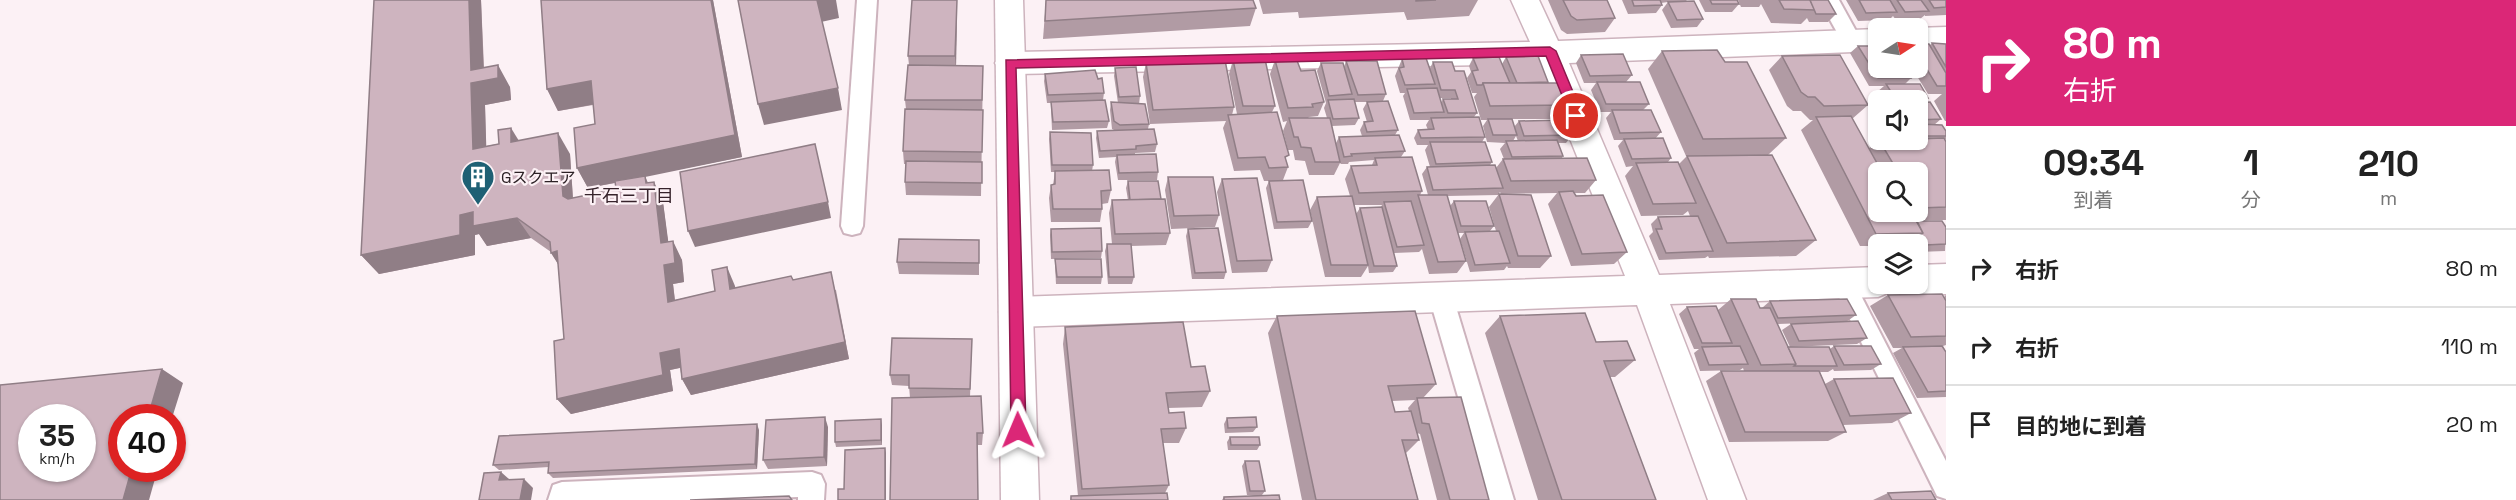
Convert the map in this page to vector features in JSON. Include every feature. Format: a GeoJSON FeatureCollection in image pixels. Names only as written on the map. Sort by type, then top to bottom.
{"type":"FeatureCollection","features":[{"type":"Feature","properties":{"kind":"street"},"geometry":{"type":"LineString","coordinates":[[1009,0],[1020,500]]}},
{"type":"Feature","properties":{"kind":"street"},"geometry":{"type":"LineString","coordinates":[[1525,0],[1550,51],[1648,290],[1727,500]]}},
{"type":"Feature","properties":{"kind":"street"},"geometry":{"type":"LineString","coordinates":[[1928,39],[1946,38]]}},
{"type":"Feature","properties":{"kind":"street"},"geometry":{"type":"LineString","coordinates":[[1010,63],[1550,51],[1865,40]]}},
{"type":"Feature","properties":{"kind":"street"},"geometry":{"type":"LineString","coordinates":[[1928,280],[1946,279]]}},
{"type":"Feature","properties":{"kind":"street"},"geometry":{"type":"LineString","coordinates":[[1016,312],[1868,282]]}},
{"type":"Feature","properties":{"kind":"lane"},"geometry":{"type":"LineString","coordinates":[[852,226],[867,0]]}},
{"type":"Feature","properties":{"kind":"lane"},"geometry":{"type":"LineString","coordinates":[[1829,0],[1865,40]]}},
{"type":"Feature","properties":{"kind":"lane"},"geometry":{"type":"LineString","coordinates":[[1843,283],[1946,487]]}},
{"type":"Feature","properties":{"kind":"lane"},"geometry":{"type":"LineString","coordinates":[[1441,297],[1501,500]]}},
{"type":"Feature","properties":{"kind":"lane"},"geometry":{"type":"LineString","coordinates":[[561,500],[562,494],[812,484],[811,500]]}},
{"type":"Feature","properties":{"kind":"building","name":"Gスクエア"},"geometry":{"type":"Polygon","coordinates":[[[374,0],[469,0],[471,70],[498,65],[498,78],[471,83],[473,149],[499,144],[498,130],[511,128],[511,142],[558,133],[563,196],[568,199],[616,189],[615,181],[645,176],[646,183],[654,182],[661,243],[673,241],[675,263],[664,265],[668,302],[715,291],[712,270],[727,267],[730,289],[791,276],[793,280],[831,272],[845,342],[682,379],[679,349],[660,353],[663,375],[557,399],[554,341],[564,339],[557,251],[551,253],[550,242],[517,218],[473,226],[473,212],[460,215],[460,235],[361,255],[374,0]]]}},
{"type":"Feature","properties":{"kind":"building","name":"Gスクエア"},"geometry":{"type":"Polygon","coordinates":[[[541,0],[711,0],[735,135],[577,168],[574,128],[595,124],[591,81],[547,89],[541,0]]]}},
{"type":"Feature","properties":{"kind":"building"},"geometry":{"type":"Polygon","coordinates":[[[738,0],[817,0],[838,88],[758,104],[738,0]]]}},
{"type":"Feature","properties":{"kind":"building"},"geometry":{"type":"Polygon","coordinates":[[[912,0],[957,0],[955,56],[908,56],[912,0]]]}},
{"type":"Feature","properties":{"kind":"building"},"geometry":{"type":"Polygon","coordinates":[[[1046,0],[1253,0],[1256,8],[1045,21],[1046,0]]]}},
{"type":"Feature","properties":{"kind":"building"},"geometry":{"type":"Polygon","coordinates":[[[1563,0],[1607,0],[1615,18],[1577,20],[1571,16],[1563,0]]]}},
{"type":"Feature","properties":{"kind":"building"},"geometry":{"type":"Polygon","coordinates":[[[1632,0],[1660,0],[1662,5],[1634,6],[1632,0]]]}},
{"type":"Feature","properties":{"kind":"building"},"geometry":{"type":"Polygon","coordinates":[[[1710,0],[1737,0],[1739,4],[1712,4],[1710,0]]]}},
{"type":"Feature","properties":{"kind":"building"},"geometry":{"type":"Polygon","coordinates":[[[1779,0],[1810,0],[1815,10],[1784,9],[1779,0]]]}},
{"type":"Feature","properties":{"kind":"building"},"geometry":{"type":"Polygon","coordinates":[[[1810,0],[1828,0],[1836,14],[1816,14],[1810,0]]]}},
{"type":"Feature","properties":{"kind":"building"},"geometry":{"type":"Polygon","coordinates":[[[1859,0],[1890,0],[1897,12],[1866,13],[1859,0]]]}},
{"type":"Feature","properties":{"kind":"building"},"geometry":{"type":"Polygon","coordinates":[[[1897,0],[1921,0],[1929,11],[1905,12],[1897,0]]]}},
{"type":"Feature","properties":{"kind":"building"},"geometry":{"type":"Polygon","coordinates":[[[1929,0],[1946,0],[1946,7],[1934,8],[1929,0]]]}},
{"type":"Feature","properties":{"kind":"building"},"geometry":{"type":"Polygon","coordinates":[[[1694,1],[1703,19],[1677,20],[1668,2],[1694,1]]]}},
{"type":"Feature","properties":{"kind":"building"},"geometry":{"type":"Polygon","coordinates":[[[1932,43],[1946,44],[1946,67],[1932,43]]]}},
{"type":"Feature","properties":{"kind":"building"},"geometry":{"type":"Polygon","coordinates":[[[1928,44],[1946,73],[1946,86],[1937,86],[1928,71],[1928,44]]]}},
{"type":"Feature","properties":{"kind":"building"},"geometry":{"type":"Polygon","coordinates":[[[1858,46],[1868,46],[1868,62],[1858,46]]]}},
{"type":"Feature","properties":{"kind":"building"},"geometry":{"type":"Polygon","coordinates":[[[1717,50],[1725,62],[1747,62],[1786,138],[1703,139],[1662,51],[1717,50]]]}},
{"type":"Feature","properties":{"kind":"building"},"geometry":{"type":"Polygon","coordinates":[[[1623,54],[1632,75],[1590,76],[1581,55],[1623,54]]]}},
{"type":"Feature","properties":{"kind":"building"},"geometry":{"type":"Polygon","coordinates":[[[1840,55],[1868,105],[1824,106],[1815,97],[1808,97],[1801,92],[1782,56],[1840,55]]]}},
{"type":"Feature","properties":{"kind":"building"},"geometry":{"type":"Polygon","coordinates":[[[1538,56],[1548,82],[1517,83],[1506,57],[1538,56]]]}},
{"type":"Feature","properties":{"kind":"building"},"geometry":{"type":"Polygon","coordinates":[[[1499,57],[1510,83],[1477,85],[1472,71],[1478,70],[1473,58],[1499,57]]]}},
{"type":"Feature","properties":{"kind":"building"},"geometry":{"type":"Polygon","coordinates":[[[1296,58],[1301,71],[1315,70],[1324,102],[1312,104],[1313,107],[1288,108],[1275,60],[1296,58]]]}},
{"type":"Feature","properties":{"kind":"building"},"geometry":{"type":"Polygon","coordinates":[[[1426,58],[1435,84],[1405,85],[1399,68],[1404,67],[1402,59],[1426,58]]]}},
{"type":"Feature","properties":{"kind":"building"},"geometry":{"type":"Polygon","coordinates":[[[1265,59],[1275,106],[1243,106],[1233,60],[1265,59]]]}},
{"type":"Feature","properties":{"kind":"building"},"geometry":{"type":"Polygon","coordinates":[[[1225,60],[1234,107],[1153,110],[1146,63],[1225,60]]]}},
{"type":"Feature","properties":{"kind":"building"},"geometry":{"type":"Polygon","coordinates":[[[1346,61],[1377,61],[1386,94],[1358,95],[1346,61]]]}},
{"type":"Feature","properties":{"kind":"building"},"geometry":{"type":"Polygon","coordinates":[[[1433,62],[1452,62],[1455,71],[1464,71],[1477,113],[1448,113],[1443,99],[1458,99],[1455,90],[1441,90],[1433,62]]]}},
{"type":"Feature","properties":{"kind":"building"},"geometry":{"type":"Polygon","coordinates":[[[1321,63],[1343,63],[1352,94],[1329,96],[1321,63]]]}},
{"type":"Feature","properties":{"kind":"building"},"geometry":{"type":"Polygon","coordinates":[[[908,65],[983,66],[982,100],[905,100],[908,65]]]}},
{"type":"Feature","properties":{"kind":"building"},"geometry":{"type":"Polygon","coordinates":[[[1136,67],[1140,96],[1119,97],[1115,68],[1136,67]]]}},
{"type":"Feature","properties":{"kind":"building"},"geometry":{"type":"Polygon","coordinates":[[[1095,70],[1098,79],[1102,78],[1104,93],[1048,95],[1045,74],[1095,70]]]}},
{"type":"Feature","properties":{"kind":"building"},"geometry":{"type":"Polygon","coordinates":[[[1597,82],[1640,82],[1649,104],[1606,104],[1597,82]]]}},
{"type":"Feature","properties":{"kind":"building"},"geometry":{"type":"Polygon","coordinates":[[[1483,83],[1559,83],[1568,105],[1490,106],[1483,83]]]}},
{"type":"Feature","properties":{"kind":"building"},"geometry":{"type":"Polygon","coordinates":[[[1886,84],[1920,84],[1923,90],[1890,90],[1886,84]]]}},
{"type":"Feature","properties":{"kind":"building"},"geometry":{"type":"Polygon","coordinates":[[[1437,88],[1444,112],[1414,113],[1407,89],[1437,88]]]}},
{"type":"Feature","properties":{"kind":"building"},"geometry":{"type":"Polygon","coordinates":[[[1354,99],[1359,118],[1333,119],[1328,100],[1354,99]]]}},
{"type":"Feature","properties":{"kind":"building"},"geometry":{"type":"Polygon","coordinates":[[[1105,100],[1109,121],[1053,122],[1051,102],[1105,100]]]}},
{"type":"Feature","properties":{"kind":"building"},"geometry":{"type":"Polygon","coordinates":[[[1388,101],[1398,130],[1367,132],[1364,122],[1373,121],[1367,102],[1388,101]]]}},
{"type":"Feature","properties":{"kind":"building"},"geometry":{"type":"Polygon","coordinates":[[[1111,102],[1145,104],[1149,124],[1120,125],[1114,121],[1111,102]]]}},
{"type":"Feature","properties":{"kind":"building"},"geometry":{"type":"Polygon","coordinates":[[[1928,102],[1930,102],[1941,119],[1928,120],[1928,102]]]}},
{"type":"Feature","properties":{"kind":"building"},"geometry":{"type":"Polygon","coordinates":[[[905,109],[983,110],[982,152],[903,151],[905,109]]]}},
{"type":"Feature","properties":{"kind":"building"},"geometry":{"type":"Polygon","coordinates":[[[1612,110],[1651,110],[1661,132],[1620,133],[1612,110]]]}},
{"type":"Feature","properties":{"kind":"building"},"geometry":{"type":"Polygon","coordinates":[[[1277,112],[1289,155],[1285,157],[1288,167],[1269,168],[1265,157],[1238,158],[1228,115],[1277,112]]]}},
{"type":"Feature","properties":{"kind":"building"},"geometry":{"type":"Polygon","coordinates":[[[1851,116],[1876,162],[1868,162],[1868,218],[1816,117],[1851,116]]]}},
{"type":"Feature","properties":{"kind":"building"},"geometry":{"type":"Polygon","coordinates":[[[1479,117],[1485,137],[1421,138],[1418,130],[1434,129],[1431,118],[1479,117]]]}},
{"type":"Feature","properties":{"kind":"building"},"geometry":{"type":"Polygon","coordinates":[[[1289,118],[1330,118],[1340,162],[1315,162],[1311,148],[1301,147],[1298,137],[1294,137],[1289,118]]]}},
{"type":"Feature","properties":{"kind":"building"},"geometry":{"type":"Polygon","coordinates":[[[1488,119],[1512,119],[1517,135],[1493,135],[1488,119]]]}},
{"type":"Feature","properties":{"kind":"building"},"geometry":{"type":"Polygon","coordinates":[[[1566,120],[1572,135],[1524,136],[1519,121],[1566,120]]]}},
{"type":"Feature","properties":{"kind":"building"},"geometry":{"type":"Polygon","coordinates":[[[1928,124],[1942,125],[1946,136],[1928,136],[1928,124]]]}},
{"type":"Feature","properties":{"kind":"building"},"geometry":{"type":"Polygon","coordinates":[[[1154,129],[1157,144],[1136,146],[1136,149],[1100,151],[1097,131],[1154,129]]]}},
{"type":"Feature","properties":{"kind":"building"},"geometry":{"type":"Polygon","coordinates":[[[1050,132],[1091,133],[1093,165],[1052,165],[1050,132]]]}},
{"type":"Feature","properties":{"kind":"building"},"geometry":{"type":"Polygon","coordinates":[[[1399,135],[1405,151],[1351,154],[1352,156],[1344,157],[1339,137],[1399,135]]]}},
{"type":"Feature","properties":{"kind":"building"},"geometry":{"type":"Polygon","coordinates":[[[1663,138],[1671,158],[1632,159],[1624,139],[1663,138]]]}},
{"type":"Feature","properties":{"kind":"building"},"geometry":{"type":"Polygon","coordinates":[[[1944,138],[1946,142],[1946,207],[1928,208],[1928,162],[1892,162],[1885,150],[1928,150],[1928,139],[1944,138]]]}},
{"type":"Feature","properties":{"kind":"building"},"geometry":{"type":"Polygon","coordinates":[[[1557,140],[1563,156],[1512,157],[1506,141],[1557,140]]]}},
{"type":"Feature","properties":{"kind":"building"},"geometry":{"type":"Polygon","coordinates":[[[1430,142],[1485,142],[1492,162],[1436,164],[1430,142]]]}},
{"type":"Feature","properties":{"kind":"building"},"geometry":{"type":"Polygon","coordinates":[[[815,144],[828,202],[688,231],[680,172],[815,144]]]}},
{"type":"Feature","properties":{"kind":"building"},"geometry":{"type":"Polygon","coordinates":[[[1156,154],[1158,172],[1119,173],[1117,155],[1156,154]]]}},
{"type":"Feature","properties":{"kind":"building"},"geometry":{"type":"Polygon","coordinates":[[[1772,155],[1816,240],[1727,243],[1687,156],[1772,155]]]}},
{"type":"Feature","properties":{"kind":"building"},"geometry":{"type":"Polygon","coordinates":[[[1412,157],[1422,191],[1359,193],[1351,166],[1377,165],[1375,158],[1412,157]]]}},
{"type":"Feature","properties":{"kind":"building"},"geometry":{"type":"Polygon","coordinates":[[[1587,158],[1596,180],[1511,181],[1503,159],[1587,158]]]}},
{"type":"Feature","properties":{"kind":"building"},"geometry":{"type":"Polygon","coordinates":[[[906,161],[982,162],[982,183],[905,182],[906,161]]]}},
{"type":"Feature","properties":{"kind":"building"},"geometry":{"type":"Polygon","coordinates":[[[1678,162],[1696,203],[1653,204],[1636,163],[1678,162]]]}},
{"type":"Feature","properties":{"kind":"building"},"geometry":{"type":"Polygon","coordinates":[[[1495,165],[1503,188],[1433,190],[1427,167],[1495,165]]]}},
{"type":"Feature","properties":{"kind":"building"},"geometry":{"type":"Polygon","coordinates":[[[1109,170],[1111,190],[1101,191],[1102,209],[1053,209],[1051,185],[1055,184],[1055,171],[1109,170]]]}},
{"type":"Feature","properties":{"kind":"building"},"geometry":{"type":"Polygon","coordinates":[[[1168,177],[1213,177],[1219,215],[1174,216],[1168,177]]]}},
{"type":"Feature","properties":{"kind":"building"},"geometry":{"type":"Polygon","coordinates":[[[1257,178],[1272,260],[1237,261],[1222,179],[1257,178]]]}},
{"type":"Feature","properties":{"kind":"building"},"geometry":{"type":"Polygon","coordinates":[[[1303,180],[1312,221],[1277,222],[1269,181],[1303,180]]]}},
{"type":"Feature","properties":{"kind":"building"},"geometry":{"type":"Polygon","coordinates":[[[1128,181],[1158,181],[1161,199],[1130,200],[1128,181]]]}},
{"type":"Feature","properties":{"kind":"building"},"geometry":{"type":"Polygon","coordinates":[[[1573,191],[1576,196],[1603,195],[1627,252],[1582,254],[1559,192],[1573,191]]]}},
{"type":"Feature","properties":{"kind":"building"},"geometry":{"type":"Polygon","coordinates":[[[1499,194],[1531,195],[1551,256],[1518,256],[1499,194]]]}},
{"type":"Feature","properties":{"kind":"building"},"geometry":{"type":"Polygon","coordinates":[[[1418,195],[1447,195],[1466,261],[1438,262],[1418,195]]]}},
{"type":"Feature","properties":{"kind":"building"},"geometry":{"type":"Polygon","coordinates":[[[1352,196],[1368,265],[1331,265],[1317,197],[1352,196]]]}},
{"type":"Feature","properties":{"kind":"building"},"geometry":{"type":"Polygon","coordinates":[[[1165,199],[1170,233],[1115,234],[1112,200],[1165,199]]]}},
{"type":"Feature","properties":{"kind":"building"},"geometry":{"type":"Polygon","coordinates":[[[1411,201],[1424,245],[1397,247],[1384,202],[1411,201]]]}},
{"type":"Feature","properties":{"kind":"building"},"geometry":{"type":"Polygon","coordinates":[[[1454,201],[1486,201],[1494,226],[1461,226],[1454,201]]]}},
{"type":"Feature","properties":{"kind":"building"},"geometry":{"type":"Polygon","coordinates":[[[1382,207],[1397,266],[1374,266],[1360,208],[1382,207]]]}},
{"type":"Feature","properties":{"kind":"building"},"geometry":{"type":"Polygon","coordinates":[[[1698,216],[1713,251],[1666,253],[1656,229],[1662,229],[1658,217],[1698,216]]]}},
{"type":"Feature","properties":{"kind":"building"},"geometry":{"type":"Polygon","coordinates":[[[1942,221],[1946,227],[1946,244],[1928,245],[1928,234],[1923,233],[1918,222],[1942,221]]]}},
{"type":"Feature","properties":{"kind":"building"},"geometry":{"type":"Polygon","coordinates":[[[1870,222],[1917,222],[1923,233],[1876,234],[1870,222]]]}},
{"type":"Feature","properties":{"kind":"building"},"geometry":{"type":"Polygon","coordinates":[[[1101,228],[1102,251],[1052,252],[1051,229],[1101,228]]]}},
{"type":"Feature","properties":{"kind":"building"},"geometry":{"type":"Polygon","coordinates":[[[1218,228],[1226,272],[1195,273],[1188,229],[1218,228]]]}},
{"type":"Feature","properties":{"kind":"building"},"geometry":{"type":"Polygon","coordinates":[[[1499,231],[1510,263],[1475,265],[1465,232],[1499,231]]]}},
{"type":"Feature","properties":{"kind":"building"},"geometry":{"type":"Polygon","coordinates":[[[899,239],[979,240],[979,263],[897,262],[899,239]]]}},
{"type":"Feature","properties":{"kind":"building"},"geometry":{"type":"Polygon","coordinates":[[[1107,244],[1131,244],[1134,277],[1109,277],[1107,244]]]}},
{"type":"Feature","properties":{"kind":"building"},"geometry":{"type":"Polygon","coordinates":[[[1055,259],[1101,259],[1102,277],[1057,277],[1055,259]]]}},
{"type":"Feature","properties":{"kind":"building"},"geometry":{"type":"Polygon","coordinates":[[[1942,294],[1946,301],[1946,336],[1911,337],[1888,295],[1942,294]]]}},
{"type":"Feature","properties":{"kind":"building"},"geometry":{"type":"Polygon","coordinates":[[[1731,299],[1756,299],[1760,308],[1770,308],[1796,364],[1761,365],[1731,299]]]}},
{"type":"Feature","properties":{"kind":"building"},"geometry":{"type":"Polygon","coordinates":[[[1847,299],[1856,315],[1778,318],[1770,301],[1847,299]]]}},
{"type":"Feature","properties":{"kind":"building"},"geometry":{"type":"Polygon","coordinates":[[[1716,306],[1732,343],[1702,343],[1687,307],[1716,306]]]}},
{"type":"Feature","properties":{"kind":"building"},"geometry":{"type":"Polygon","coordinates":[[[1415,311],[1436,384],[1388,386],[1395,412],[1411,411],[1419,440],[1402,440],[1418,500],[1316,500],[1277,316],[1415,311]]]}},
{"type":"Feature","properties":{"kind":"building"},"geometry":{"type":"Polygon","coordinates":[[[1585,313],[1596,342],[1627,341],[1635,360],[1604,361],[1656,500],[1562,500],[1500,316],[1585,313]]]}},
{"type":"Feature","properties":{"kind":"building"},"geometry":{"type":"Polygon","coordinates":[[[1858,321],[1867,338],[1799,341],[1791,324],[1858,321]]]}},
{"type":"Feature","properties":{"kind":"building"},"geometry":{"type":"Polygon","coordinates":[[[1183,322],[1191,367],[1205,366],[1210,391],[1166,393],[1169,413],[1184,412],[1186,428],[1161,429],[1169,485],[1082,489],[1065,327],[1183,322]]]}},
{"type":"Feature","properties":{"kind":"building"},"geometry":{"type":"Polygon","coordinates":[[[892,338],[972,339],[970,389],[909,388],[909,375],[890,375],[892,338]]]}},
{"type":"Feature","properties":{"kind":"building"},"geometry":{"type":"Polygon","coordinates":[[[1740,346],[1748,364],[1709,365],[1702,347],[1740,346]]]}},
{"type":"Feature","properties":{"kind":"building"},"geometry":{"type":"Polygon","coordinates":[[[1834,346],[1871,346],[1881,364],[1844,365],[1834,346]]]}},
{"type":"Feature","properties":{"kind":"building"},"geometry":{"type":"Polygon","coordinates":[[[1942,346],[1946,352],[1946,391],[1928,392],[1903,347],[1942,346]]]}},
{"type":"Feature","properties":{"kind":"building"},"geometry":{"type":"Polygon","coordinates":[[[1788,347],[1829,347],[1837,366],[1794,366],[1796,364],[1788,347]]]}},
{"type":"Feature","properties":{"kind":"building"},"geometry":{"type":"Polygon","coordinates":[[[162,369],[152,404],[108,404],[108,482],[128,482],[123,500],[0,500],[0,385],[162,369]]]}},
{"type":"Feature","properties":{"kind":"building"},"geometry":{"type":"Polygon","coordinates":[[[1721,371],[1819,371],[1846,432],[1745,432],[1721,371]]]}},
{"type":"Feature","properties":{"kind":"building"},"geometry":{"type":"Polygon","coordinates":[[[1893,378],[1911,413],[1850,416],[1834,379],[1893,378]]]}},
{"type":"Feature","properties":{"kind":"building"},"geometry":{"type":"Polygon","coordinates":[[[981,396],[983,433],[977,433],[978,500],[890,500],[892,398],[981,396]]]}},
{"type":"Feature","properties":{"kind":"building"},"geometry":{"type":"Polygon","coordinates":[[[1461,397],[1489,500],[1450,500],[1429,424],[1422,423],[1417,398],[1461,397]]]}},
{"type":"Feature","properties":{"kind":"building"},"geometry":{"type":"Polygon","coordinates":[[[825,417],[824,457],[763,460],[766,420],[825,417]]]}},
{"type":"Feature","properties":{"kind":"building"},"geometry":{"type":"Polygon","coordinates":[[[1256,417],[1257,427],[1228,428],[1227,418],[1256,417]]]}},
{"type":"Feature","properties":{"kind":"building"},"geometry":{"type":"Polygon","coordinates":[[[881,419],[881,440],[835,442],[835,421],[881,419]]]}},
{"type":"Feature","properties":{"kind":"building"},"geometry":{"type":"Polygon","coordinates":[[[757,424],[755,464],[548,473],[549,462],[493,465],[499,436],[757,424]]]}},
{"type":"Feature","properties":{"kind":"building"},"geometry":{"type":"Polygon","coordinates":[[[1230,437],[1259,437],[1260,445],[1231,445],[1230,437]]]}},
{"type":"Feature","properties":{"kind":"building"},"geometry":{"type":"Polygon","coordinates":[[[885,448],[885,500],[838,500],[838,489],[844,489],[845,450],[885,448]]]}},
{"type":"Feature","properties":{"kind":"building"},"geometry":{"type":"Polygon","coordinates":[[[1245,461],[1259,461],[1265,491],[1250,491],[1245,461]]]}},
{"type":"Feature","properties":{"kind":"building"},"geometry":{"type":"Polygon","coordinates":[[[501,472],[499,480],[524,479],[520,500],[479,500],[484,473],[501,472]]]}},
{"type":"Feature","properties":{"kind":"building"},"geometry":{"type":"Polygon","coordinates":[[[1931,491],[1936,500],[1892,500],[1888,493],[1931,491]]]}},
{"type":"Feature","properties":{"kind":"building"},"geometry":{"type":"Polygon","coordinates":[[[1167,493],[1168,500],[1071,500],[1071,496],[1167,493]]]}},
{"type":"Feature","properties":{"kind":"building"},"geometry":{"type":"Polygon","coordinates":[[[1279,495],[1280,500],[1224,500],[1224,497],[1279,495]]]}},
{"type":"Feature","properties":{"kind":"building"},"geometry":{"type":"Polygon","coordinates":[[[789,496],[792,500],[690,500],[789,496]]]}},
{"type":"Feature","properties":{"kind":"place","name":"Gスクエア"},"geometry":{"type":"Point","coordinates":[478,206]}},
{"type":"Feature","properties":{"kind":"district","name":"千石三丁目"},"geometry":{"type":"Point","coordinates":[629,196]}},
{"type":"Feature","properties":{"kind":"route"},"geometry":{"type":"LineString","coordinates":[[1018,430],[1010,63],[1550,51],[1576,116]]}}]}
